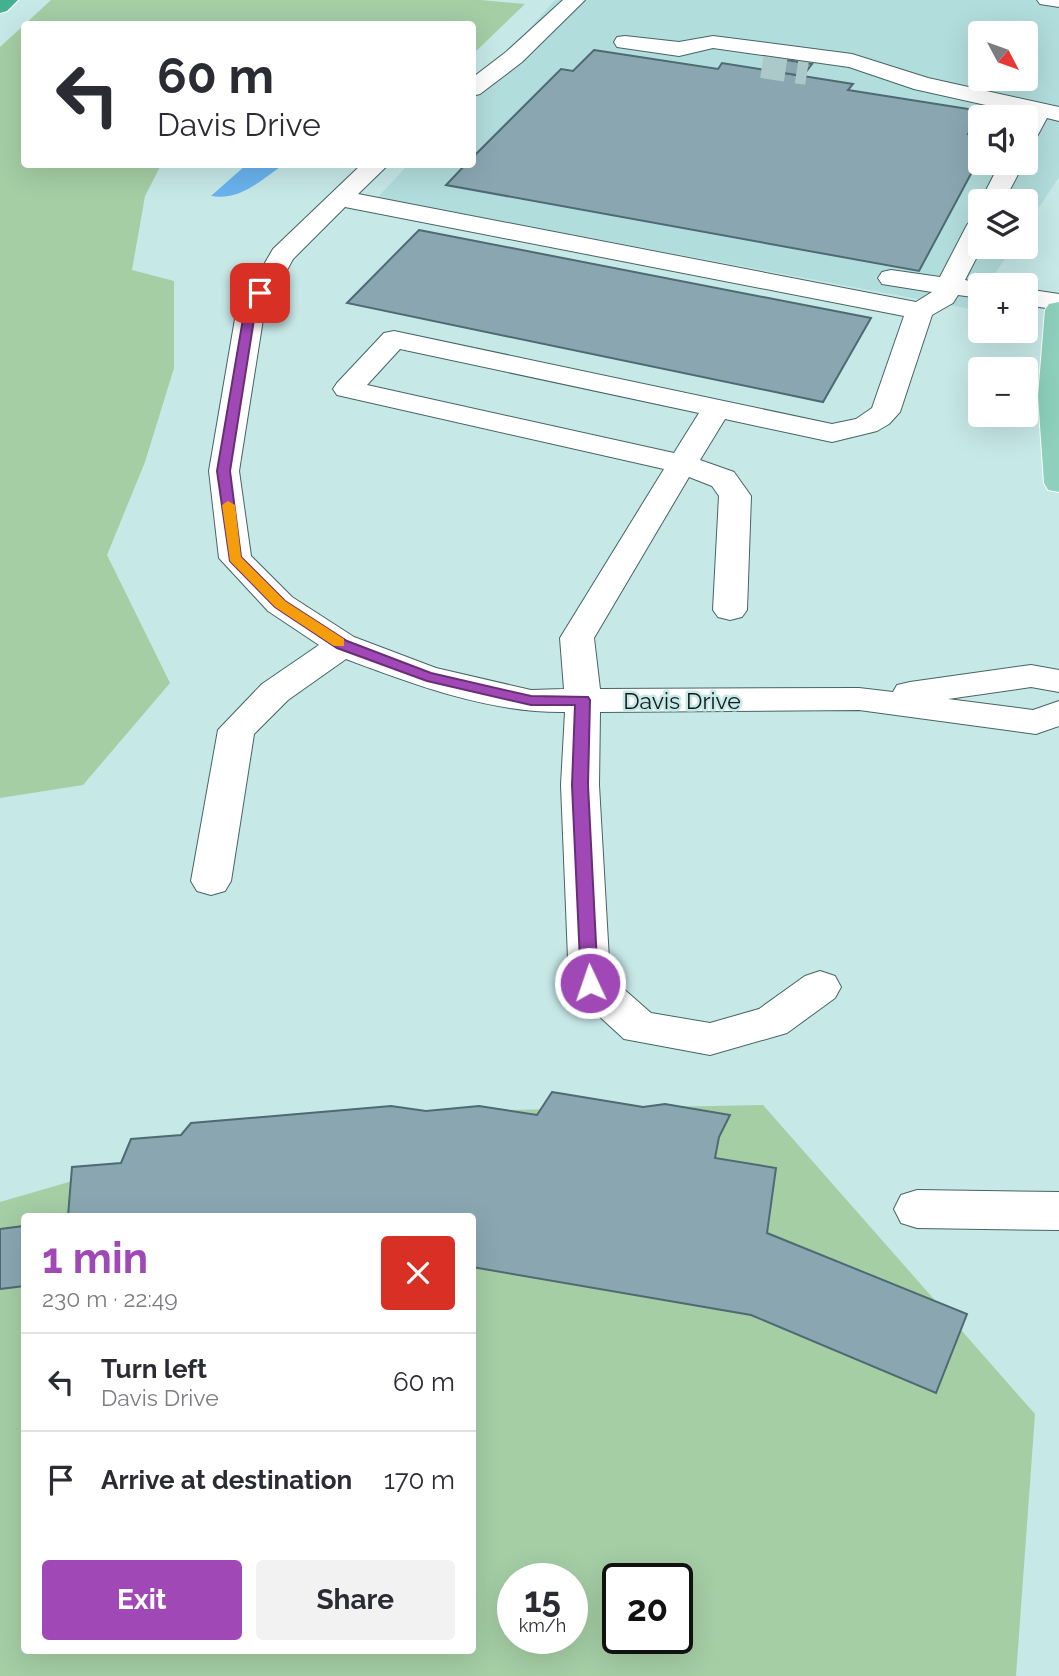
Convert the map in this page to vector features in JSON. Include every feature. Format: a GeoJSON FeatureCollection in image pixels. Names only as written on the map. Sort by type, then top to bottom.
{"type":"FeatureCollection","features":[{"type":"Feature","properties":{"kind":"highway"},"geometry":{"type":"LineString","coordinates":[[0,7],[8,0]]}},
{"type":"Feature","properties":{"kind":"main road"},"geometry":{"type":"LineString","coordinates":[[1059,310],[1053,362],[1052,409],[1059,482]]}},
{"type":"Feature","properties":{"kind":"lane"},"geometry":{"type":"LineString","coordinates":[[476,86],[514,57],[575,0]]}},
{"type":"Feature","properties":{"kind":"lane"},"geometry":{"type":"LineString","coordinates":[[625,42],[679,49],[704,57],[762,66]]}},
{"type":"Feature","properties":{"kind":"lane"},"geometry":{"type":"LineString","coordinates":[[679,49],[713,42],[787,50],[865,63],[922,84]]}},
{"type":"Feature","properties":{"kind":"lane"},"geometry":{"type":"LineString","coordinates":[[807,73],[853,80],[922,84],[1038,105]]}},
{"type":"Feature","properties":{"kind":"lane","name":"Davis Drive"},"geometry":{"type":"LineString","coordinates":[[373,168],[282,255],[250,313],[224,471],[235,558],[280,604],[342,645],[427,677],[531,701],[859,699],[1031,676],[1059,681]]}},
{"type":"Feature","properties":{"kind":"lane"},"geometry":{"type":"LineString","coordinates":[[339,198],[920,311]]}},
{"type":"Feature","properties":{"kind":"lane"},"geometry":{"type":"LineString","coordinates":[[730,610],[735,496],[723,479],[682,464],[347,389],[394,339],[831,433],[856,430],[875,422],[885,412],[920,311],[943,297],[968,248]]}},
{"type":"Feature","properties":{"kind":"lane"},"geometry":{"type":"LineString","coordinates":[[891,278],[968,288]]}},
{"type":"Feature","properties":{"kind":"lane"},"geometry":{"type":"LineString","coordinates":[[1038,299],[1059,302]]}},
{"type":"Feature","properties":{"kind":"lane"},"geometry":{"type":"LineString","coordinates":[[716,409],[577,638],[583,700],[580,785],[590,983],[639,1027],[710,1039],[772,1022],[820,987]]}},
{"type":"Feature","properties":{"kind":"lane"},"geometry":{"type":"LineString","coordinates":[[211,881],[236,730],[275,692],[342,645]]}},
{"type":"Feature","properties":{"kind":"lane","name":"Davis Drive"},"geometry":{"type":"LineString","coordinates":[[859,699],[1036,722],[1059,713]]}},
{"type":"Feature","properties":{"kind":"lane"},"geometry":{"type":"LineString","coordinates":[[917,1209],[1059,1211]]}},
{"type":"Feature","properties":{"kind":"shaded area"},"geometry":{"type":"Polygon","coordinates":[[[555,0],[1059,0],[1059,177],[1038,209],[1038,189],[968,189],[968,259],[1005,259],[995,273],[968,273],[968,308],[377,198],[405,168],[476,168],[476,89],[555,0]]]}},
{"type":"Feature","properties":{"kind":"green space"},"geometry":{"type":"Polygon","coordinates":[[[51,0],[480,0],[525,4],[476,51],[476,21],[28,21],[51,0]]]}},
{"type":"Feature","properties":{"kind":"green space"},"geometry":{"type":"Polygon","coordinates":[[[21,28],[21,168],[159,168],[145,196],[132,270],[174,281],[174,368],[145,462],[107,555],[170,683],[83,785],[0,798],[0,47],[21,28]]]}},
{"type":"Feature","properties":{"kind":"green space"},"geometry":{"type":"Polygon","coordinates":[[[763,1105],[1035,1414],[1016,1676],[0,1676],[0,1202],[303,1114],[763,1105]]]}},
{"type":"Feature","properties":{"kind":"water"},"geometry":{"type":"Polygon","coordinates":[[[243,168],[279,168],[240,193],[211,196],[243,168]]]}},
{"type":"Feature","properties":{"kind":"building"},"geometry":{"type":"Polygon","coordinates":[[[594,50],[718,69],[722,63],[853,84],[848,90],[968,109],[968,175],[970,175],[919,271],[446,185],[462,168],[476,168],[476,154],[561,69],[573,71],[594,50]]]}},
{"type":"Feature","properties":{"kind":"building"},"geometry":{"type":"Polygon","coordinates":[[[780,59],[812,64],[803,76],[771,71],[780,59]]]}},
{"type":"Feature","properties":{"kind":"building"},"geometry":{"type":"Polygon","coordinates":[[[419,230],[871,318],[823,402],[347,303],[419,230]]]}},
{"type":"Feature","properties":{"kind":"building"},"geometry":{"type":"Polygon","coordinates":[[[552,1092],[643,1107],[665,1104],[730,1115],[719,1137],[715,1158],[776,1168],[767,1233],[967,1314],[936,1393],[751,1315],[476,1268],[476,1213],[68,1213],[72,1167],[121,1163],[131,1139],[181,1135],[191,1123],[391,1106],[426,1111],[479,1106],[537,1115],[552,1092]]]}},
{"type":"Feature","properties":{"kind":"building"},"geometry":{"type":"Polygon","coordinates":[[[21,1226],[21,1286],[0,1289],[0,1229],[21,1226]]]}},
{"type":"Feature","properties":{"kind":"tunnel"},"geometry":{"type":"LineString","coordinates":[[762,66],[807,73]]}},
{"type":"Feature","properties":{"kind":"slow traffic"},"geometry":{"type":"LineString","coordinates":[[228,505],[235,558],[280,604],[339,642]]}},
{"type":"Feature","properties":{"kind":"route"},"geometry":{"type":"LineString","coordinates":[[260,293],[250,313],[224,471],[235,558],[280,604],[342,645],[427,677],[531,701],[583,700],[580,785],[590,983]]}}]}
